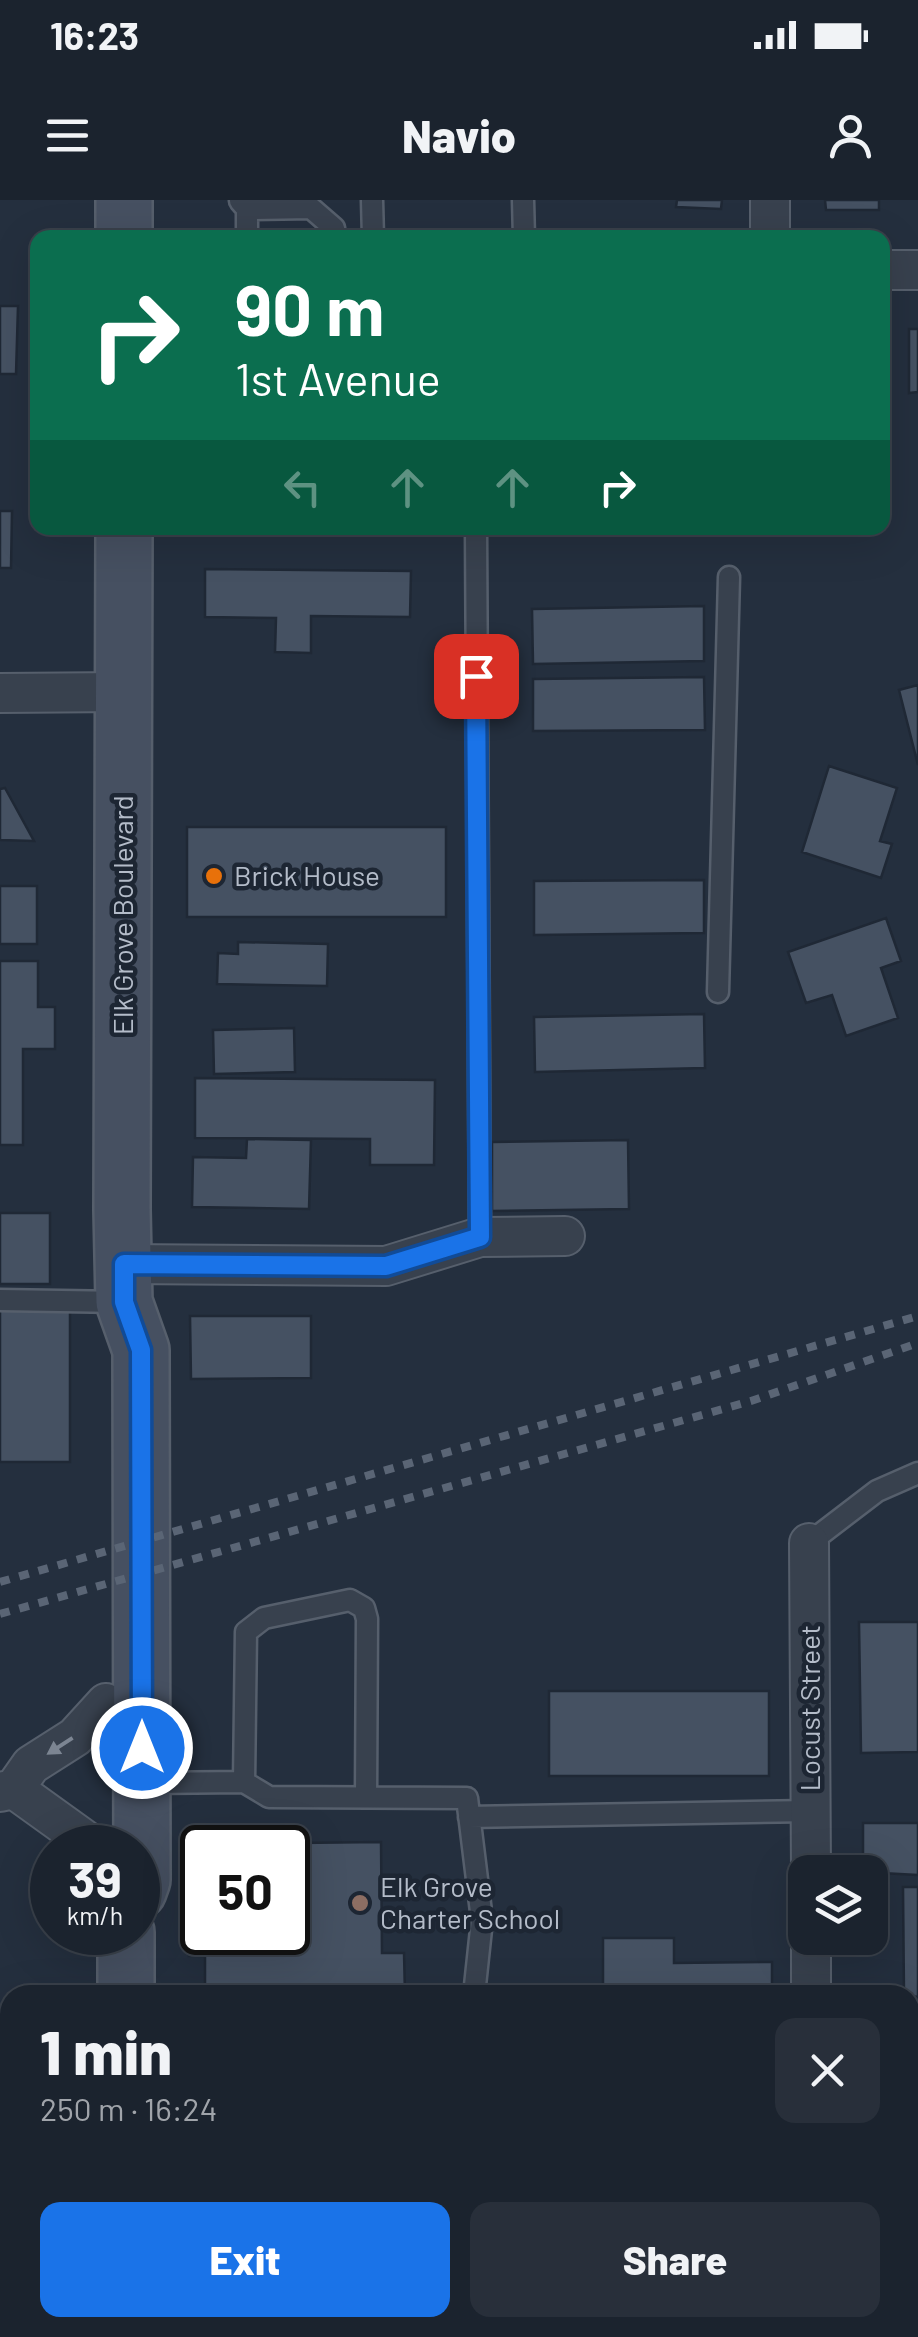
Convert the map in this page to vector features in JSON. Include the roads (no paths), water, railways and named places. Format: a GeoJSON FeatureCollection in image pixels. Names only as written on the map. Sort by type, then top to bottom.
{"type":"FeatureCollection","features":[{"type":"Feature","properties":{"kind":"main road"},"geometry":{"type":"LineString","coordinates":[[124,200],[124,230]]}},
{"type":"Feature","properties":{"kind":"main road","name":"Elk Grove Boulevard"},"geometry":{"type":"LineString","coordinates":[[124,535],[124,1283],[141,1350],[141,1825]]}},
{"type":"Feature","properties":{"kind":"main road","name":"Elk Grove Boulevard"},"geometry":{"type":"LineString","coordinates":[[104,1825],[106,1350],[124,1283]]}},
{"type":"Feature","properties":{"kind":"main road"},"geometry":{"type":"LineString","coordinates":[[105,1697],[124,1713],[125,1762],[143,1783]]}},
{"type":"Feature","properties":{"kind":"main road"},"geometry":{"type":"LineString","coordinates":[[126,1955],[126,1985]]}},
{"type":"Feature","properties":{"kind":"street"},"geometry":{"type":"LineString","coordinates":[[770,200],[770,230]]}},
{"type":"Feature","properties":{"kind":"street"},"geometry":{"type":"LineString","coordinates":[[890,270],[918,270]]}},
{"type":"Feature","properties":{"kind":"street"},"geometry":{"type":"LineString","coordinates":[[0,693],[123,692]]}},
{"type":"Feature","properties":{"kind":"street"},"geometry":{"type":"LineString","coordinates":[[124,1283],[386,1266],[480,1237],[565,1236]]}},
{"type":"Feature","properties":{"kind":"street","name":"Locust Street"},"geometry":{"type":"LineString","coordinates":[[810,1544],[811,1855]]}},
{"type":"Feature","properties":{"kind":"street"},"geometry":{"type":"LineString","coordinates":[[61,1825],[7,1790],[31,1765],[75,1736],[105,1697]]}},
{"type":"Feature","properties":{"kind":"street"},"geometry":{"type":"LineString","coordinates":[[811,1955],[812,1985]]}},
{"type":"Feature","properties":{"kind":"lane"},"geometry":{"type":"LineString","coordinates":[[372,200],[372,230]]}},
{"type":"Feature","properties":{"kind":"lane"},"geometry":{"type":"LineString","coordinates":[[523,200],[524,230]]}},
{"type":"Feature","properties":{"kind":"lane"},"geometry":{"type":"LineString","coordinates":[[246,230],[243,204],[311,208],[334,230]]}},
{"type":"Feature","properties":{"kind":"lane"},"geometry":{"type":"LineString","coordinates":[[476,535],[480,1237]]}},
{"type":"Feature","properties":{"kind":"lane"},"geometry":{"type":"LineString","coordinates":[[718,992],[729,577]]}},
{"type":"Feature","properties":{"kind":"lane"},"geometry":{"type":"LineString","coordinates":[[0,1300],[124,1283]]}},
{"type":"Feature","properties":{"kind":"lane"},"geometry":{"type":"LineString","coordinates":[[810,1544],[877,1491],[918,1473]]}},
{"type":"Feature","properties":{"kind":"lane"},"geometry":{"type":"LineString","coordinates":[[244,1782],[246,1632],[264,1618],[350,1600],[364,1608],[367,1618],[366,1798]]}},
{"type":"Feature","properties":{"kind":"lane"},"geometry":{"type":"LineString","coordinates":[[143,1783],[244,1782],[268,1798],[366,1798],[468,1808],[811,1810]]}},
{"type":"Feature","properties":{"kind":"lane"},"geometry":{"type":"LineString","coordinates":[[468,1808],[482,1920],[475,1985]]}},
{"type":"Feature","properties":{"kind":"railway"},"geometry":{"type":"LineString","coordinates":[[0,1582],[918,1316]]}},
{"type":"Feature","properties":{"kind":"railway"},"geometry":{"type":"LineString","coordinates":[[0,1614],[751,1401],[918,1343]]}},
{"type":"Feature","properties":{"kind":"place","name":"Brick House"},"geometry":{"type":"Point","coordinates":[214,876]}},
{"type":"Feature","properties":{"kind":"place","name":"Elk Grove Charter School"},"geometry":{"type":"Point","coordinates":[360,1903]}}]}
